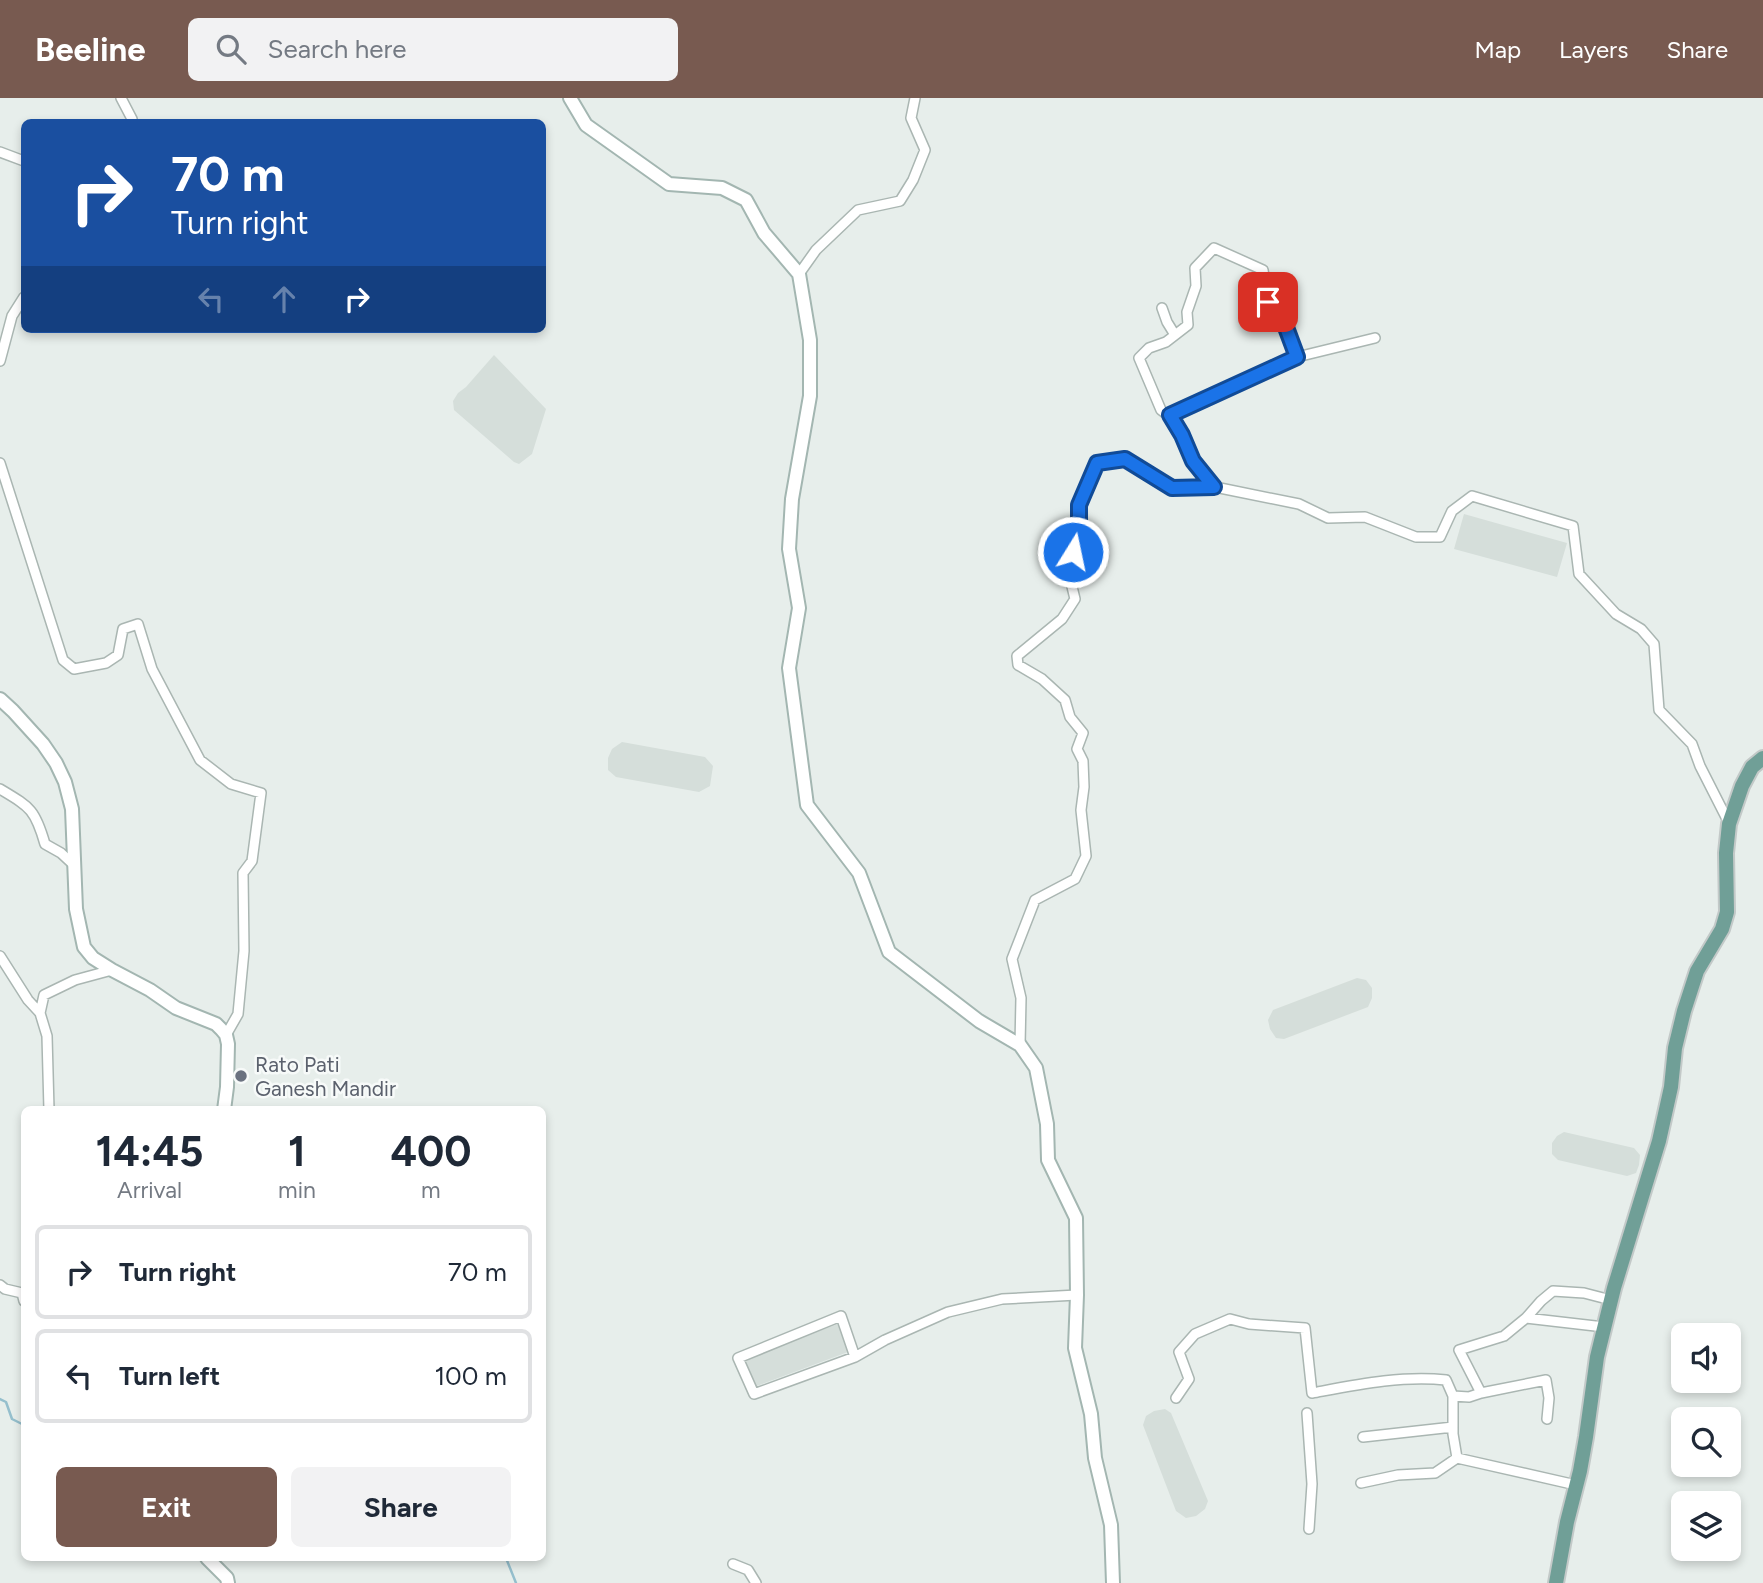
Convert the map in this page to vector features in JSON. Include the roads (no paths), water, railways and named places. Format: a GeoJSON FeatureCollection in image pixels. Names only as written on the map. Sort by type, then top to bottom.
{"type":"FeatureCollection","features":[{"type":"Feature","properties":{"kind":"main road"},"geometry":{"type":"LineString","coordinates":[[570,98],[586,125],[669,184],[722,188],[746,200],[764,233],[799,274],[810,340],[810,396],[792,499],[789,549],[799,608],[789,668],[807,805],[859,873],[888,952],[979,1021],[1020,1045],[1036,1068],[1047,1124],[1048,1160],[1076,1219],[1075,1348],[1091,1414],[1095,1458],[1111,1525],[1113,1583]]}},
{"type":"Feature","properties":{"kind":"main road"},"geometry":{"type":"LineString","coordinates":[[0,699],[43,744],[65,782],[72,810],[76,909],[84,947],[93,958],[112,970],[187,1013],[216,1024],[226,1035],[228,1044],[225,1106]]}},
{"type":"Feature","properties":{"kind":"main road"},"geometry":{"type":"LineString","coordinates":[[1556,1583],[1586,1437],[1597,1357],[1611,1300],[1659,1141],[1684,1011],[1697,971],[1722,929],[1727,912],[1726,853],[1729,824],[1742,786],[1752,767],[1763,758]]}},
{"type":"Feature","properties":{"kind":"main road"},"geometry":{"type":"LineString","coordinates":[[210,1561],[227,1578],[228,1583]]}},
{"type":"Feature","properties":{"kind":"street"},"geometry":{"type":"LineString","coordinates":[[121,98],[132,119]]}},
{"type":"Feature","properties":{"kind":"street"},"geometry":{"type":"LineString","coordinates":[[799,274],[816,250],[858,210],[900,201],[913,180],[925,150],[911,117],[915,98]]}},
{"type":"Feature","properties":{"kind":"street"},"geometry":{"type":"LineString","coordinates":[[0,152],[21,160]]}},
{"type":"Feature","properties":{"kind":"street"},"geometry":{"type":"LineString","coordinates":[[1214,487],[1193,461],[1170,415],[1161,410],[1139,358],[1149,348],[1166,342],[1188,325],[1187,312],[1196,286],[1195,268],[1214,248],[1263,270],[1268,302],[1281,309],[1297,357]]}},
{"type":"Feature","properties":{"kind":"street"},"geometry":{"type":"LineString","coordinates":[[0,360],[12,316],[21,302]]}},
{"type":"Feature","properties":{"kind":"street"},"geometry":{"type":"LineString","coordinates":[[1162,308],[1175,335]]}},
{"type":"Feature","properties":{"kind":"street"},"geometry":{"type":"LineString","coordinates":[[1170,415],[1297,357],[1375,338]]}},
{"type":"Feature","properties":{"kind":"street"},"geometry":{"type":"LineString","coordinates":[[1020,1045],[1021,999],[1012,959],[1035,901],[1075,879],[1086,856],[1081,810],[1083,761],[1077,749],[1083,733],[1070,717],[1065,699],[1042,679],[1018,665],[1017,656],[1062,619],[1075,599],[1067,566],[1079,537],[1079,505],[1097,463],[1125,459],[1172,488],[1214,487],[1299,504],[1328,518],[1365,517],[1416,537],[1440,537],[1452,511],[1472,496],[1573,526],[1579,574],[1616,614],[1641,629],[1654,644],[1659,710],[1692,744],[1729,824]]}},
{"type":"Feature","properties":{"kind":"street"},"geometry":{"type":"LineString","coordinates":[[0,463],[63,660],[74,669],[106,663],[118,655],[122,629],[138,624],[152,669],[200,760],[231,783],[261,793],[252,861],[243,873],[244,951],[238,1014],[226,1035]]}},
{"type":"Feature","properties":{"kind":"street"},"geometry":{"type":"LineString","coordinates":[[0,789],[26,804],[38,821],[45,844],[61,853],[75,866]]}},
{"type":"Feature","properties":{"kind":"street"},"geometry":{"type":"LineString","coordinates":[[0,956],[28,1000],[40,1013],[47,1036],[49,1106]]}},
{"type":"Feature","properties":{"kind":"street"},"geometry":{"type":"LineString","coordinates":[[40,1013],[44,995],[75,980],[112,970]]}},
{"type":"Feature","properties":{"kind":"street"},"geometry":{"type":"LineString","coordinates":[[0,1284],[5,1289],[21,1293]]}},
{"type":"Feature","properties":{"kind":"street"},"geometry":{"type":"LineString","coordinates":[[1481,1393],[1459,1350],[1504,1336],[1553,1292],[1584,1293],[1611,1300]]}},
{"type":"Feature","properties":{"kind":"street"},"geometry":{"type":"LineString","coordinates":[[855,1357],[841,1316],[738,1358],[754,1394],[855,1357],[884,1340],[948,1312],[1002,1299],[1077,1295]]}},
{"type":"Feature","properties":{"kind":"street"},"geometry":{"type":"LineString","coordinates":[[1526,1318],[1604,1327]]}},
{"type":"Feature","properties":{"kind":"street"},"geometry":{"type":"LineString","coordinates":[[1176,1398],[1189,1379],[1179,1352],[1195,1334],[1230,1319],[1249,1324],[1306,1328],[1312,1393],[1375,1383],[1427,1378],[1446,1380],[1453,1396],[1457,1458]]}},
{"type":"Feature","properties":{"kind":"street"},"geometry":{"type":"LineString","coordinates":[[1453,1396],[1469,1397],[1546,1380],[1549,1398],[1546,1419]]}},
{"type":"Feature","properties":{"kind":"street"},"geometry":{"type":"LineString","coordinates":[[1307,1413],[1312,1484],[1309,1529]]}},
{"type":"Feature","properties":{"kind":"street"},"geometry":{"type":"LineString","coordinates":[[1363,1437],[1453,1427]]}},
{"type":"Feature","properties":{"kind":"street"},"geometry":{"type":"LineString","coordinates":[[1361,1483],[1398,1475],[1435,1472],[1457,1458],[1576,1485]]}},
{"type":"Feature","properties":{"kind":"street"},"geometry":{"type":"LineString","coordinates":[[733,1564],[748,1570],[756,1583]]}},
{"type":"Feature","properties":{"kind":"waterway"},"geometry":{"type":"LineString","coordinates":[[0,1399],[6,1402],[12,1419],[21,1424]]}},
{"type":"Feature","properties":{"kind":"waterway"},"geometry":{"type":"LineString","coordinates":[[507,1561],[516,1583]]}},
{"type":"Feature","properties":{"kind":"place","name":"Rato Pati Ganesh Mandir"},"geometry":{"type":"Point","coordinates":[241,1076]}}]}
